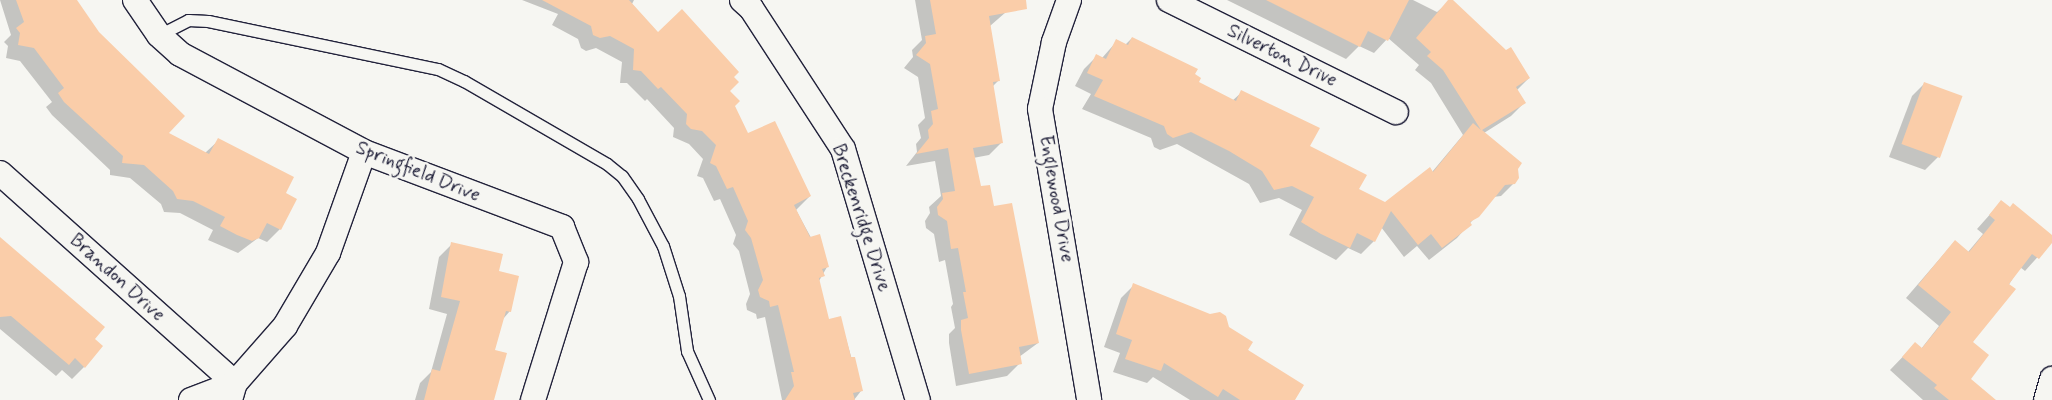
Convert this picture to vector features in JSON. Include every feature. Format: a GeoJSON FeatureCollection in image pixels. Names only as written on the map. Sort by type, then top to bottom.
{"type":"FeatureCollection","features":[{"type":"Feature","properties":{"kind":"street","name":"Springfield Drive"},"geometry":{"type":"LineString","coordinates":[[135,0],[159,35],[180,54],[364,152],[562,227],[576,262],[534,400]]}},
{"type":"Feature","properties":{"kind":"street","name":"Breckenridge Drive"},"geometry":{"type":"LineString","coordinates":[[742,0],[751,8],[843,150],[918,400]]}},
{"type":"Feature","properties":{"kind":"street","name":"Englewood Drive"},"geometry":{"type":"LineString","coordinates":[[1069,0],[1054,42],[1040,109],[1088,400]]}},
{"type":"Feature","properties":{"kind":"street","name":"Silverton Drive"},"geometry":{"type":"LineString","coordinates":[[1169,0],[1396,112]]}},
{"type":"Feature","properties":{"kind":"street"},"geometry":{"type":"LineString","coordinates":[[191,400],[232,391],[285,326],[328,253],[364,152]]}},
{"type":"Feature","properties":{"kind":"street","name":"Brandon Drive"},"geometry":{"type":"LineString","coordinates":[[0,173],[232,391]]}},
{"type":"Feature","properties":{"kind":"street"},"geometry":{"type":"LineString","coordinates":[[2046,400],[2052,378]]}},
{"type":"Feature","properties":{"kind":"lane"},"geometry":{"type":"LineString","coordinates":[[159,35],[188,20],[208,21],[438,69],[464,81],[607,164],[627,183],[663,246],[679,296],[687,350],[709,400]]}},
{"type":"Feature","properties":{"kind":"building"},"geometry":{"type":"Polygon","coordinates":[[[16,0],[77,0],[99,32],[185,116],[169,133],[209,154],[218,138],[294,177],[286,193],[297,199],[281,230],[267,223],[259,238],[252,241],[237,235],[220,226],[225,217],[193,201],[177,199],[173,191],[144,165],[122,163],[123,156],[64,102],[58,93],[64,88],[34,48],[18,45],[20,33],[16,28],[24,22],[16,0]]]}},
{"type":"Feature","properties":{"kind":"building"},"geometry":{"type":"Polygon","coordinates":[[[542,0],[629,0],[658,32],[682,9],[739,72],[734,77],[739,82],[730,91],[740,101],[735,106],[748,133],[775,121],[811,196],[794,205],[810,237],[820,234],[829,267],[822,269],[825,276],[819,278],[829,319],[841,316],[851,357],[855,357],[863,391],[853,393],[855,400],[785,400],[794,386],[791,372],[794,372],[778,305],[770,307],[769,301],[760,297],[758,290],[763,280],[751,238],[745,230],[748,221],[733,187],[727,189],[716,166],[710,163],[716,145],[702,131],[691,129],[686,124],[687,114],[661,87],[658,89],[641,71],[633,70],[634,49],[610,36],[600,38],[593,35],[591,26],[542,0]]]}},
{"type":"Feature","properties":{"kind":"building"},"geometry":{"type":"Polygon","coordinates":[[[930,0],[1026,0],[1027,9],[989,16],[1000,81],[993,82],[1003,143],[973,148],[981,186],[990,185],[994,206],[1012,203],[1039,343],[1019,347],[1022,364],[969,374],[961,330],[961,320],[968,318],[963,292],[966,292],[958,248],[951,249],[947,221],[938,215],[937,207],[943,199],[942,193],[955,191],[948,148],[916,154],[929,138],[928,130],[933,124],[931,111],[938,109],[930,64],[916,55],[926,43],[925,36],[936,34],[930,0]]]}},
{"type":"Feature","properties":{"kind":"building"},"geometry":{"type":"Polygon","coordinates":[[[1266,0],[1409,0],[1388,41],[1368,31],[1360,47],[1266,0]]]}},
{"type":"Feature","properties":{"kind":"building"},"geometry":{"type":"Polygon","coordinates":[[[1448,0],[1453,0],[1506,50],[1511,47],[1530,78],[1516,87],[1526,103],[1482,130],[1522,163],[1518,169],[1519,178],[1515,184],[1505,185],[1479,217],[1470,222],[1472,225],[1442,248],[1431,234],[1418,245],[1391,211],[1375,242],[1357,233],[1350,248],[1321,234],[1301,222],[1314,197],[1292,186],[1274,190],[1262,171],[1229,151],[1191,132],[1173,138],[1167,134],[1164,126],[1094,96],[1103,80],[1087,73],[1096,54],[1106,59],[1116,39],[1128,45],[1132,37],[1198,69],[1195,74],[1201,78],[1199,82],[1236,101],[1241,90],[1320,128],[1310,146],[1367,175],[1359,189],[1385,202],[1430,167],[1433,172],[1473,123],[1481,130],[1443,70],[1427,56],[1431,52],[1416,38],[1448,0]]]}},
{"type":"Feature","properties":{"kind":"building"},"geometry":{"type":"Polygon","coordinates":[[[1924,82],[1963,96],[1940,158],[1901,144],[1924,82]]]}},
{"type":"Feature","properties":{"kind":"building"},"geometry":{"type":"Polygon","coordinates":[[[2001,200],[2010,207],[2013,203],[2052,235],[2052,243],[2039,259],[2032,254],[2009,284],[2016,289],[1973,342],[1989,355],[1971,379],[1996,400],[1949,400],[1934,388],[1937,385],[1902,357],[1915,342],[1922,348],[1951,312],[1918,285],[1955,240],[1969,252],[1995,220],[1989,215],[2001,200]]]}},
{"type":"Feature","properties":{"kind":"building"},"geometry":{"type":"Polygon","coordinates":[[[0,237],[105,327],[95,339],[103,346],[85,368],[75,358],[69,365],[11,316],[0,317],[0,237]]]}},
{"type":"Feature","properties":{"kind":"building"},"geometry":{"type":"Polygon","coordinates":[[[451,242],[503,254],[499,271],[519,276],[511,312],[506,311],[495,350],[507,353],[494,400],[424,400],[432,369],[440,371],[460,301],[441,297],[451,242]]]}},
{"type":"Feature","properties":{"kind":"building"},"geometry":{"type":"Polygon","coordinates":[[[1133,283],[1210,314],[1220,312],[1226,316],[1229,327],[1253,342],[1248,350],[1304,385],[1295,400],[1240,400],[1223,389],[1218,397],[1164,363],[1161,371],[1125,359],[1132,340],[1116,334],[1133,283]]]}}]}
